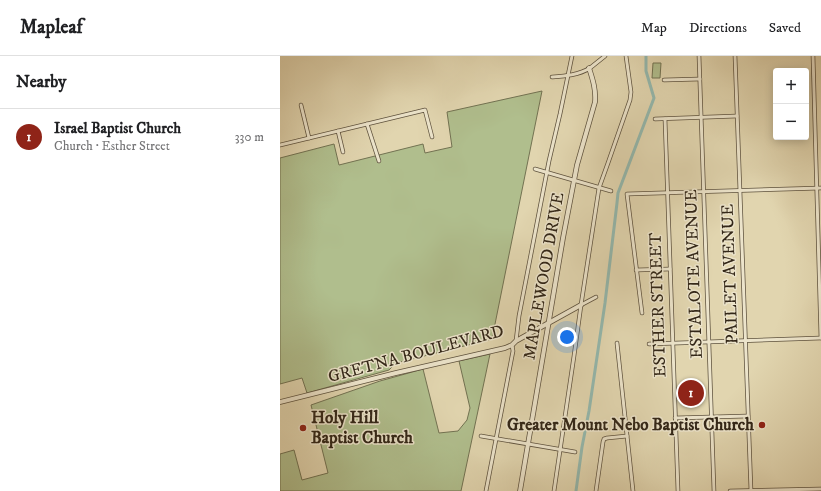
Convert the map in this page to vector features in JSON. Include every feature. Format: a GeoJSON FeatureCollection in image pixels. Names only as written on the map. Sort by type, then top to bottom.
{"type":"FeatureCollection","features":[{"type":"Feature","properties":{"kind":"street"},"geometry":{"type":"LineString","coordinates":[[516,341],[519,316],[547,173],[572,56]]}},
{"type":"Feature","properties":{"kind":"street"},"geometry":{"type":"LineString","coordinates":[[552,78],[580,73],[605,56]]}},
{"type":"Feature","properties":{"kind":"street"},"geometry":{"type":"LineString","coordinates":[[554,491],[599,188],[630,100],[631,92],[626,56]]}},
{"type":"Feature","properties":{"kind":"street","name":"ESTALOTE AVENUE"},"geometry":{"type":"LineString","coordinates":[[699,56],[714,491]]}},
{"type":"Feature","properties":{"kind":"street","name":"PAILET AVENUE"},"geometry":{"type":"LineString","coordinates":[[735,56],[750,491]]}},
{"type":"Feature","properties":{"kind":"street"},"geometry":{"type":"LineString","coordinates":[[649,344],[821,338],[819,188],[813,56]]}},
{"type":"Feature","properties":{"kind":"street","name":"MAPLEWOOD DRIVE"},"geometry":{"type":"LineString","coordinates":[[520,491],[548,322],[577,165],[595,102],[595,87],[589,68]]}},
{"type":"Feature","properties":{"kind":"street"},"geometry":{"type":"LineString","coordinates":[[664,80],[700,79]]}},
{"type":"Feature","properties":{"kind":"street"},"geometry":{"type":"LineString","coordinates":[[301,105],[309,138]]}},
{"type":"Feature","properties":{"kind":"street"},"geometry":{"type":"LineString","coordinates":[[280,145],[425,110],[432,136]]}},
{"type":"Feature","properties":{"kind":"street"},"geometry":{"type":"LineString","coordinates":[[656,119],[737,116]]}},
{"type":"Feature","properties":{"kind":"street","name":"ESTHER STREET"},"geometry":{"type":"LineString","coordinates":[[665,119],[678,491]]}},
{"type":"Feature","properties":{"kind":"street"},"geometry":{"type":"LineString","coordinates":[[367,124],[379,161]]}},
{"type":"Feature","properties":{"kind":"street"},"geometry":{"type":"LineString","coordinates":[[338,131],[343,152]]}},
{"type":"Feature","properties":{"kind":"street"},"geometry":{"type":"LineString","coordinates":[[535,170],[611,191]]}},
{"type":"Feature","properties":{"kind":"street"},"geometry":{"type":"LineString","coordinates":[[642,313],[627,194],[819,188]]}},
{"type":"Feature","properties":{"kind":"street"},"geometry":{"type":"LineString","coordinates":[[636,270],[670,269]]}},
{"type":"Feature","properties":{"kind":"street","name":"GRETNA BOULEVARD"},"geometry":{"type":"LineString","coordinates":[[280,402],[504,348],[512,345],[516,341],[548,322],[596,297]]}},
{"type":"Feature","properties":{"kind":"street"},"geometry":{"type":"LineString","coordinates":[[617,343],[633,491]]}},
{"type":"Feature","properties":{"kind":"street"},"geometry":{"type":"LineString","coordinates":[[486,491],[513,351],[512,345]]}},
{"type":"Feature","properties":{"kind":"street","name":"GRETNA BOULEVARD"},"geometry":{"type":"LineString","coordinates":[[280,407],[304,397]]}},
{"type":"Feature","properties":{"kind":"street"},"geometry":{"type":"LineString","coordinates":[[676,418],[748,416]]}},
{"type":"Feature","properties":{"kind":"street"},"geometry":{"type":"LineString","coordinates":[[481,436],[576,452]]}},
{"type":"Feature","properties":{"kind":"street"},"geometry":{"type":"LineString","coordinates":[[596,491],[604,439],[627,436]]}},
{"type":"Feature","properties":{"kind":"street"},"geometry":{"type":"LineString","coordinates":[[730,491],[821,488]]}},
{"type":"Feature","properties":{"kind":"green space"},"geometry":{"type":"Polygon","coordinates":[[[653,63],[661,63],[660,78],[652,78],[653,63]]]}},
{"type":"Feature","properties":{"kind":"green space"},"geometry":{"type":"Polygon","coordinates":[[[542,91],[492,339],[396,363],[389,370],[307,393],[302,378],[280,384],[280,158],[334,144],[339,165],[423,144],[425,153],[452,147],[447,112],[542,91]]]}},
{"type":"Feature","properties":{"kind":"green space"},"geometry":{"type":"Polygon","coordinates":[[[490,354],[461,491],[280,491],[280,454],[294,450],[302,480],[328,473],[311,405],[380,381],[423,369],[439,433],[458,431],[467,420],[470,408],[459,361],[490,354]]]}},
{"type":"Feature","properties":{"kind":"waterway"},"geometry":{"type":"LineString","coordinates":[[576,491],[605,303],[618,193],[654,98],[646,71],[646,56]]}},
{"type":"Feature","properties":{"kind":"place","name":"Israel Baptist Church"},"geometry":{"type":"Point","coordinates":[691,393]}},
{"type":"Feature","properties":{"kind":"place","name":"Greater Mount Nebo Baptist Church"},"geometry":{"type":"Point","coordinates":[762,425]}},
{"type":"Feature","properties":{"kind":"place","name":"Holy Hill Baptist Church"},"geometry":{"type":"Point","coordinates":[303,428]}}]}
